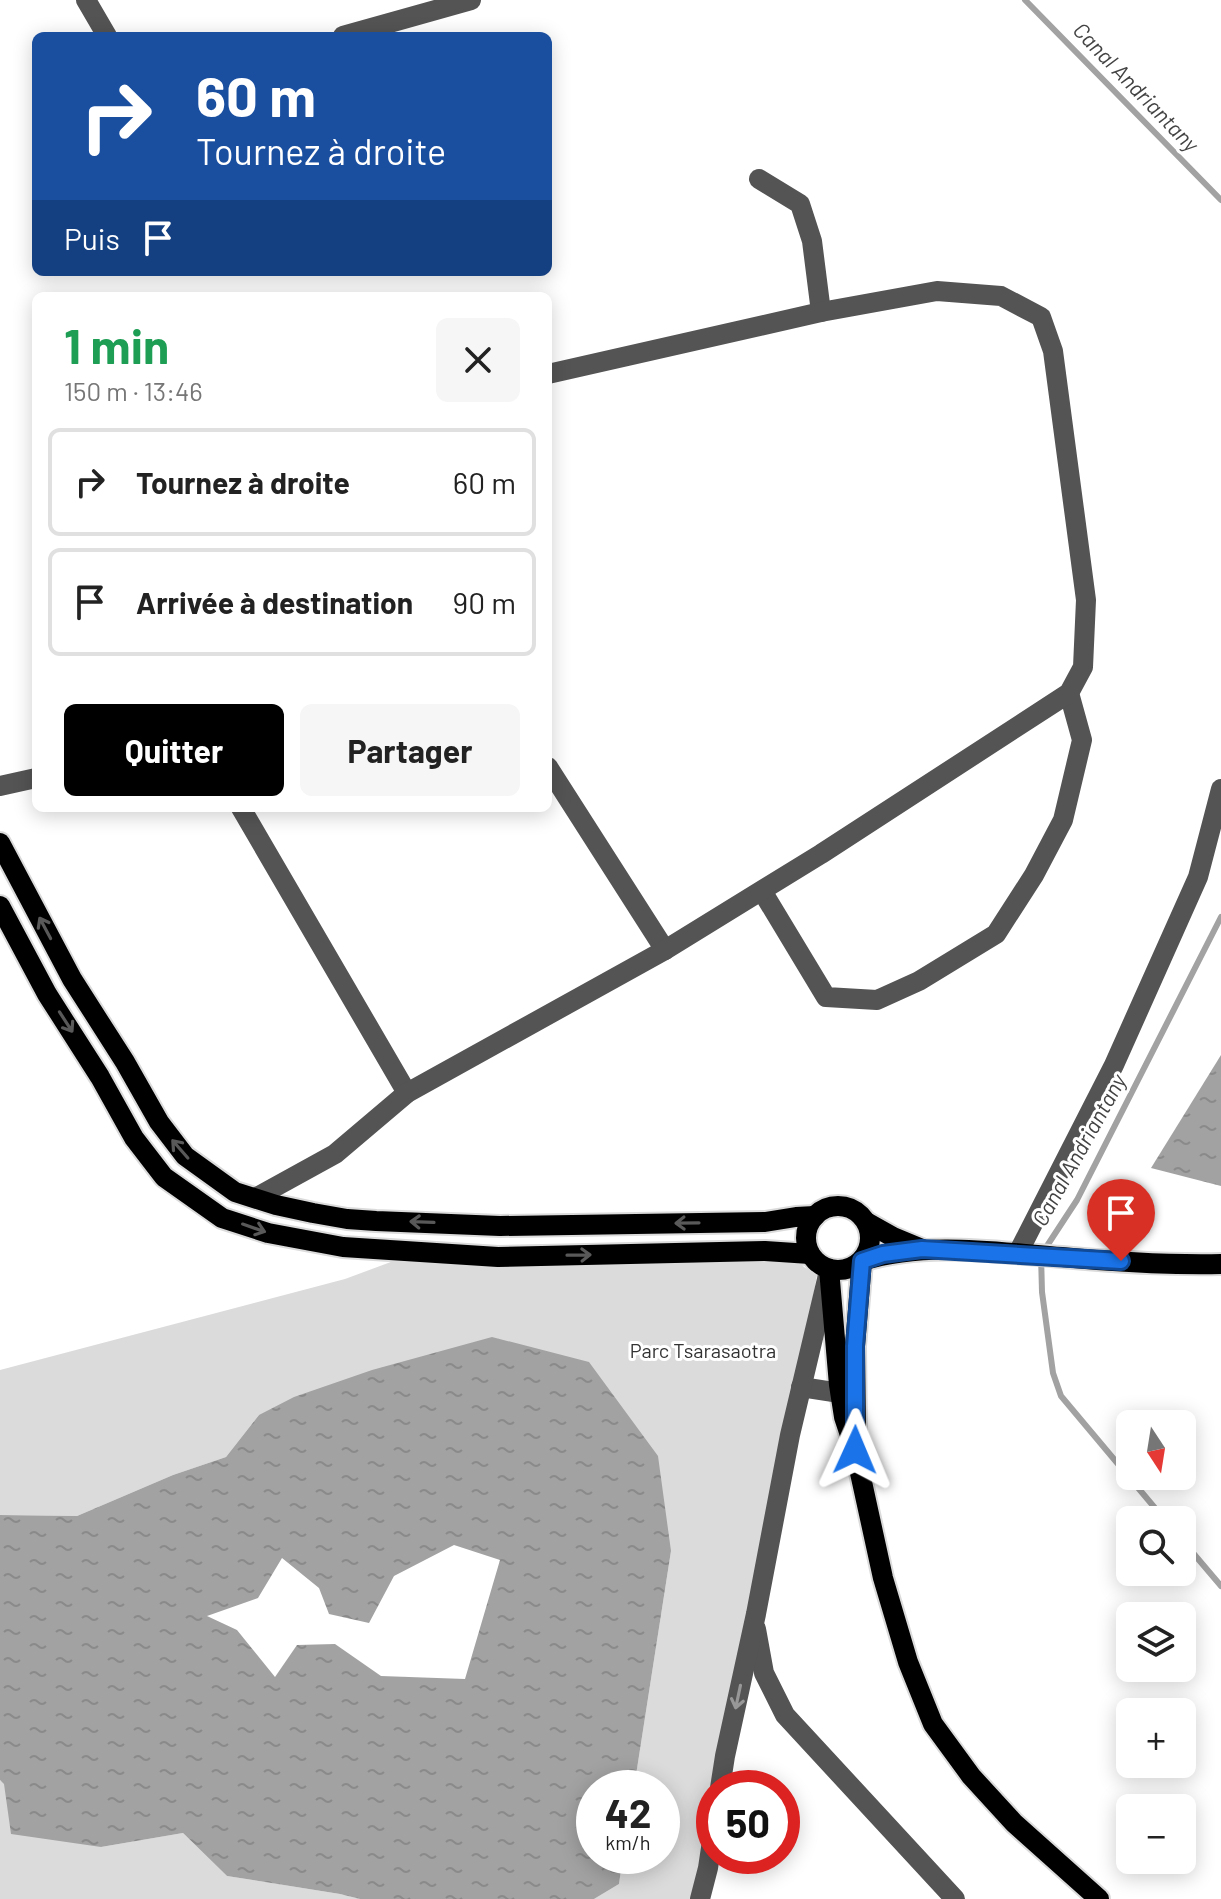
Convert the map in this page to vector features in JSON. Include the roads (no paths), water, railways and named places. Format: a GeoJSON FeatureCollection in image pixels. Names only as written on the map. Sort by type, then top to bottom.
{"type":"FeatureCollection","features":[{"type":"Feature","properties":{"kind":"main road"},"geometry":{"type":"LineString","coordinates":[[0,843],[72,979],[159,1122],[185,1156],[235,1192],[276,1205],[347,1219],[500,1226],[765,1222],[815,1216]]}},
{"type":"Feature","properties":{"kind":"main road"},"geometry":{"type":"LineString","coordinates":[[0,906],[47,994],[100,1077],[134,1138],[164,1177],[222,1218],[268,1233],[343,1247],[498,1257],[765,1251],[810,1254]]}},
{"type":"Feature","properties":{"kind":"main road"},"geometry":{"type":"LineString","coordinates":[[922,1249],[893,1237],[868,1223],[853,1209],[843,1206],[823,1210],[808,1224],[805,1234],[805,1244],[815,1261],[838,1271],[883,1254],[922,1249],[1093,1260],[1221,1264]]}},
{"type":"Feature","properties":{"kind":"main road"},"geometry":{"type":"LineString","coordinates":[[855,1450],[856,1333],[862,1261],[870,1243],[868,1223]]}},
{"type":"Feature","properties":{"kind":"main road"},"geometry":{"type":"LineString","coordinates":[[829,1269],[844,1417],[855,1450],[883,1578],[908,1662],[933,1724],[971,1776],[1014,1823],[1099,1899]]}},
{"type":"Feature","properties":{"kind":"street"},"geometry":{"type":"LineString","coordinates":[[86,0],[105,32]]}},
{"type":"Feature","properties":{"kind":"street"},"geometry":{"type":"LineString","coordinates":[[357,32],[471,0]]}},
{"type":"Feature","properties":{"kind":"street"},"geometry":{"type":"LineString","coordinates":[[759,179],[800,204],[812,241],[821,312]]}},
{"type":"Feature","properties":{"kind":"street"},"geometry":{"type":"LineString","coordinates":[[255,1198],[335,1154],[407,1093],[665,950],[762,891],[1069,693],[1083,667],[1086,600],[1053,351],[1041,317],[1001,296],[937,291],[821,312],[552,373]]}},
{"type":"Feature","properties":{"kind":"street"},"geometry":{"type":"LineString","coordinates":[[762,891],[826,997],[877,1000],[919,981],[996,934],[1034,875],[1063,820],[1082,740],[1069,693]]}},
{"type":"Feature","properties":{"kind":"street"},"geometry":{"type":"LineString","coordinates":[[552,773],[665,950]]}},
{"type":"Feature","properties":{"kind":"street"},"geometry":{"type":"LineString","coordinates":[[0,786],[32,779]]}},
{"type":"Feature","properties":{"kind":"street"},"geometry":{"type":"LineString","coordinates":[[1018,1253],[1114,1065],[1198,877],[1221,789]]}},
{"type":"Feature","properties":{"kind":"street"},"geometry":{"type":"LineString","coordinates":[[243,812],[407,1093]]}},
{"type":"Feature","properties":{"kind":"street"},"geometry":{"type":"LineString","coordinates":[[723,1770],[801,1387],[829,1269]]}},
{"type":"Feature","properties":{"kind":"street"},"geometry":{"type":"LineString","coordinates":[[801,1387],[840,1393]]}},
{"type":"Feature","properties":{"kind":"street"},"geometry":{"type":"LineString","coordinates":[[754,1621],[764,1673],[785,1715],[955,1899]]}},
{"type":"Feature","properties":{"kind":"street"},"geometry":{"type":"LineString","coordinates":[[700,1899],[706,1874]]}},
{"type":"Feature","properties":{"kind":"water"},"geometry":{"type":"Polygon","coordinates":[[[1221,1055],[1221,1186],[1151,1168],[1221,1055]]]}},
{"type":"Feature","properties":{"kind":"water"},"geometry":{"type":"Polygon","coordinates":[[[492,1337],[589,1362],[658,1456],[671,1551],[637,1770],[576,1770],[576,1874],[620,1874],[619,1884],[594,1899],[360,1899],[227,1876],[183,1833],[101,1847],[11,1834],[4,1784],[0,1780],[0,1515],[77,1516],[173,1475],[226,1457],[259,1415],[294,1397],[372,1370],[492,1337]],[[454,1545],[394,1576],[369,1623],[329,1614],[319,1588],[282,1558],[258,1598],[207,1616],[237,1630],[275,1677],[297,1645],[335,1644],[381,1676],[465,1679],[500,1560],[454,1545]]]}},
{"type":"Feature","properties":{"kind":"waterway","name":"Canal Andriantany"},"geometry":{"type":"LineString","coordinates":[[1025,0],[1221,200]]}},
{"type":"Feature","properties":{"kind":"waterway","name":"Canal Andriantany"},"geometry":{"type":"LineString","coordinates":[[1153,1506],[1061,1396],[1053,1373],[1042,1292],[1041,1255],[1077,1200],[1221,917]]}},
{"type":"Feature","properties":{"kind":"waterway","name":"Canal Andriantany"},"geometry":{"type":"LineString","coordinates":[[1196,1557],[1221,1586]]}},
{"type":"Feature","properties":{"kind":"park label","name":"Parc Tsarasaotra"},"geometry":{"type":"Point","coordinates":[703,1351]}}]}
